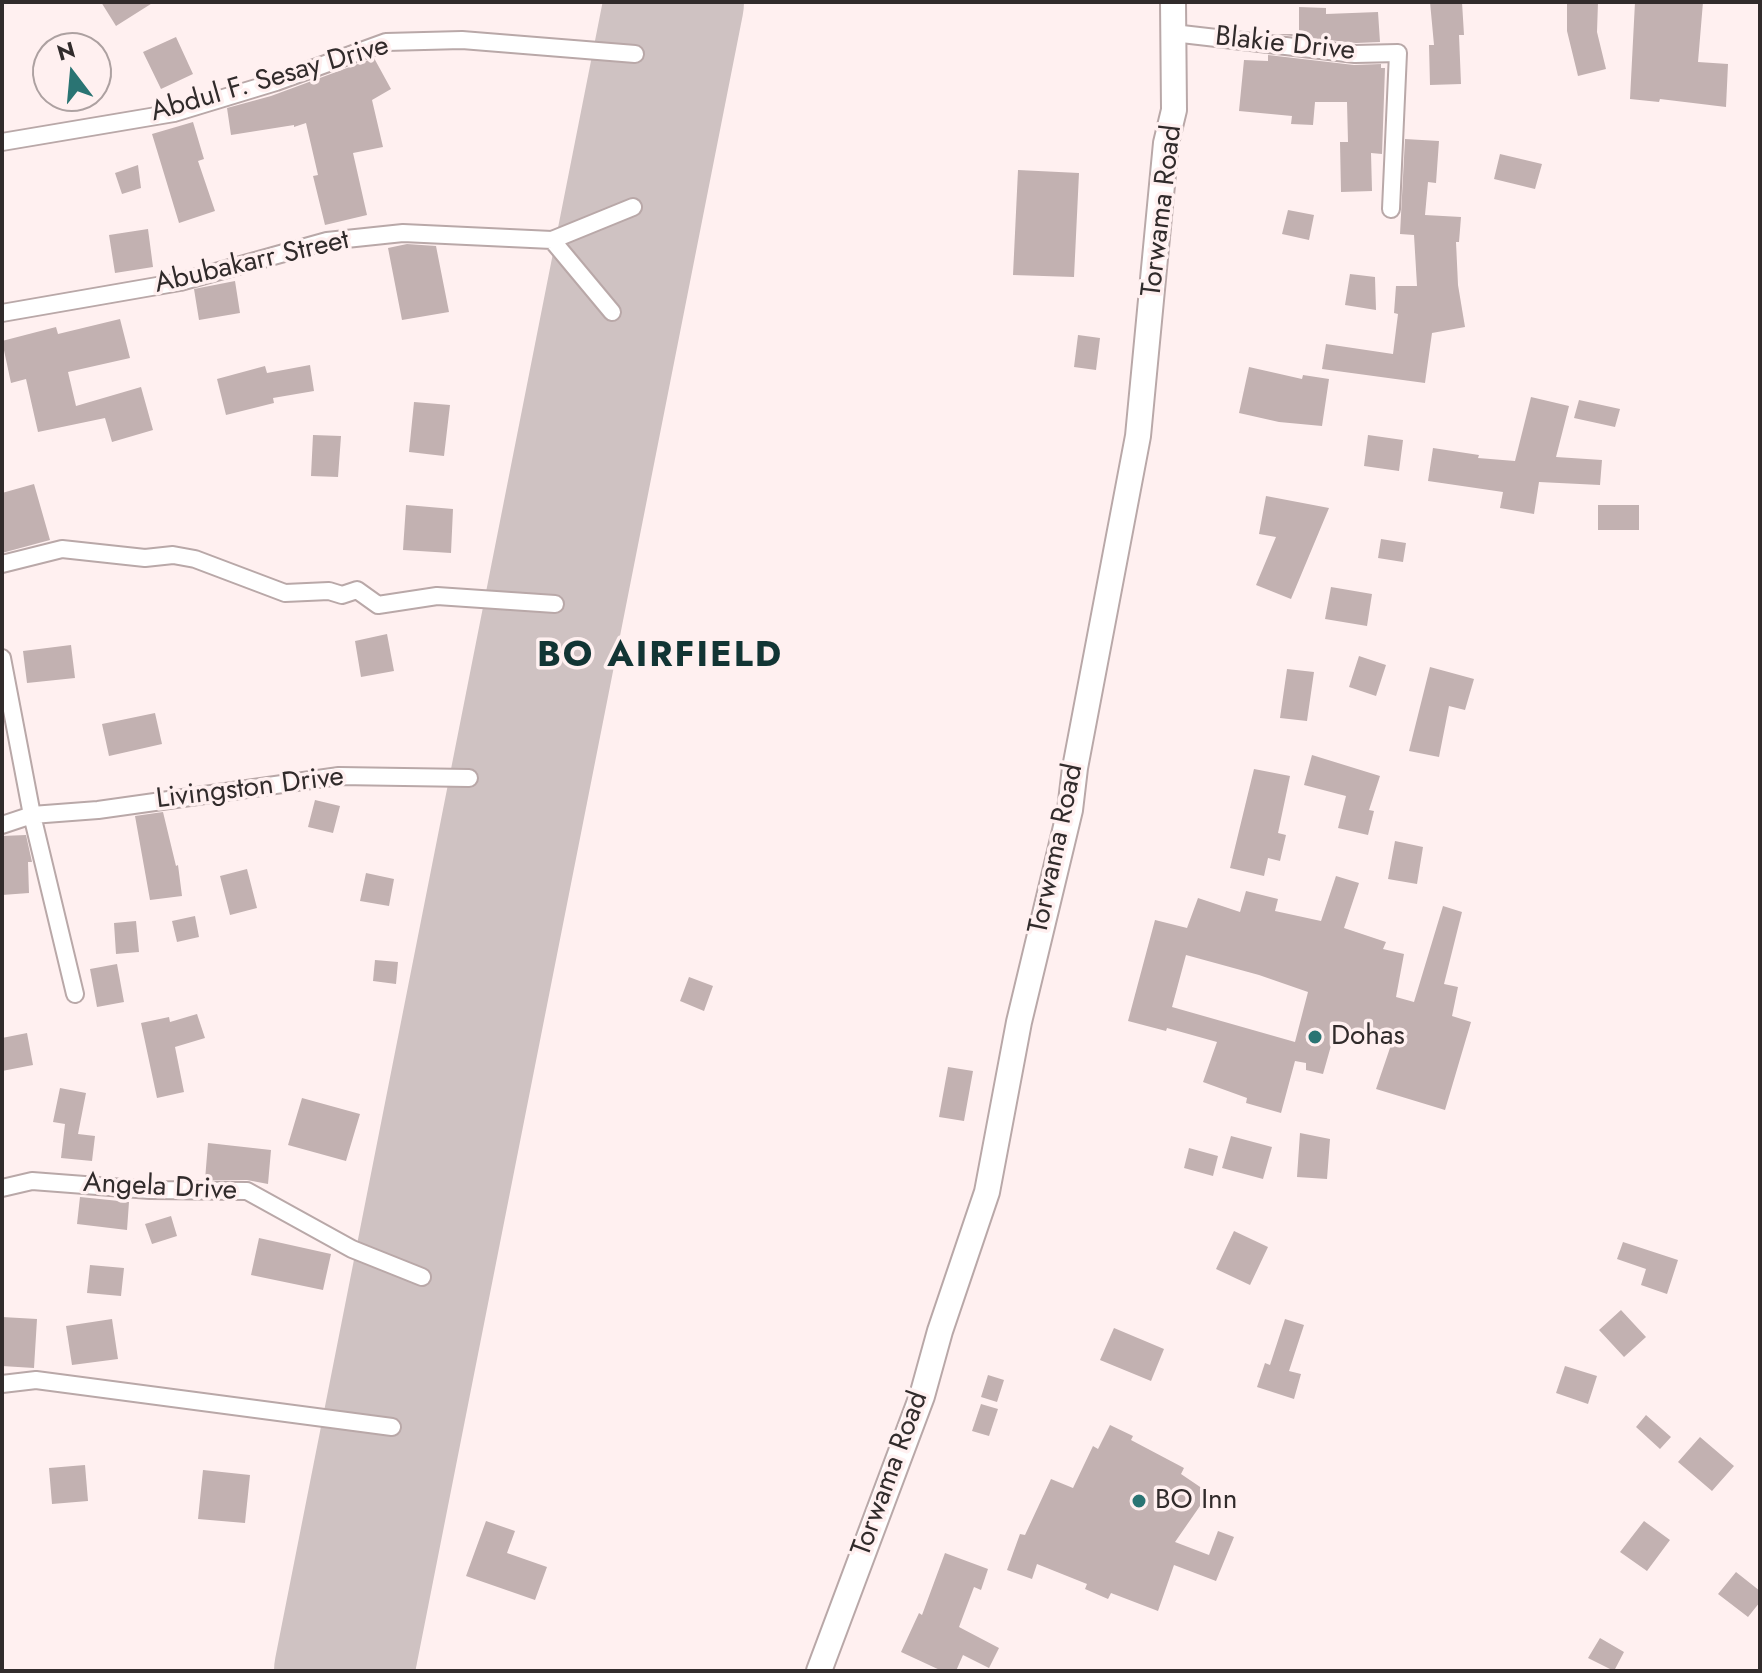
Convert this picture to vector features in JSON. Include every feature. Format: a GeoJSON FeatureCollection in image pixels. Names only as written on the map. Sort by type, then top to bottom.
{"type":"FeatureCollection","features":[{"type":"Feature","properties":{"kind":"main road","name":"Torwama Road"},"geometry":{"type":"LineString","coordinates":[[819,1671],[922,1396],[940,1331],[987,1192],[1019,1022],[1070,810],[1075,768],[1138,436],[1166,143],[1174,110],[1173,2]]}},
{"type":"Feature","properties":{"kind":"street","name":"Blakie Drive"},"geometry":{"type":"LineString","coordinates":[[1173,33],[1355,54],[1398,53],[1391,209]]}},
{"type":"Feature","properties":{"kind":"street","name":"Abdul F. Sesay Drive"},"geometry":{"type":"LineString","coordinates":[[2,142],[174,113],[276,82],[386,42],[462,40],[635,54]]}},
{"type":"Feature","properties":{"kind":"street"},"geometry":{"type":"LineString","coordinates":[[612,312],[552,240],[633,207]]}},
{"type":"Feature","properties":{"kind":"street","name":"Abubakarr Street"},"geometry":{"type":"LineString","coordinates":[[2,313],[180,282],[327,241],[403,233],[552,240]]}},
{"type":"Feature","properties":{"kind":"street"},"geometry":{"type":"LineString","coordinates":[[2,564],[68,549],[145,558],[173,555],[195,559],[285,593],[329,591],[342,595],[357,590],[378,605],[437,596],[555,604]]}},
{"type":"Feature","properties":{"kind":"street"},"geometry":{"type":"LineString","coordinates":[[2,658],[32,815],[75,994]]}},
{"type":"Feature","properties":{"kind":"street","name":"Livingston Drive"},"geometry":{"type":"LineString","coordinates":[[2,825],[32,815],[98,810],[339,776],[469,778]]}},
{"type":"Feature","properties":{"kind":"street","name":"Angela Drive"},"geometry":{"type":"LineString","coordinates":[[2,1188],[32,1181],[150,1190],[247,1191],[352,1249],[422,1277]]}},
{"type":"Feature","properties":{"kind":"street"},"geometry":{"type":"LineString","coordinates":[[2,1384],[36,1380],[392,1427]]}},
{"type":"Feature","properties":{"kind":"building"},"geometry":{"type":"Polygon","coordinates":[[[101,2],[154,2],[116,26],[101,2]]]}},
{"type":"Feature","properties":{"kind":"building"},"geometry":{"type":"Polygon","coordinates":[[[1430,2],[1462,2],[1464,35],[1459,35],[1461,84],[1430,85],[1429,45],[1434,45],[1430,2]]]}},
{"type":"Feature","properties":{"kind":"building"},"geometry":{"type":"Polygon","coordinates":[[[1567,2],[1598,2],[1597,32],[1606,69],[1578,76],[1567,31],[1567,2]]]}},
{"type":"Feature","properties":{"kind":"building"},"geometry":{"type":"Polygon","coordinates":[[[1635,2],[1703,2],[1698,62],[1728,64],[1726,107],[1660,99],[1659,102],[1630,99],[1635,2]]]}},
{"type":"Feature","properties":{"kind":"building"},"geometry":{"type":"Polygon","coordinates":[[[1299,7],[1326,8],[1326,14],[1378,12],[1380,42],[1356,43],[1274,34],[1299,34],[1299,7]]]}},
{"type":"Feature","properties":{"kind":"building"},"geometry":{"type":"Polygon","coordinates":[[[176,37],[193,74],[161,89],[143,52],[176,37]]]}},
{"type":"Feature","properties":{"kind":"building"},"geometry":{"type":"Polygon","coordinates":[[[1268,55],[1354,65],[1381,64],[1381,68],[1385,68],[1382,154],[1371,153],[1372,191],[1341,192],[1340,142],[1348,142],[1347,102],[1315,102],[1313,125],[1291,124],[1292,116],[1239,111],[1244,60],[1268,61],[1268,55]]]}},
{"type":"Feature","properties":{"kind":"building"},"geometry":{"type":"Polygon","coordinates":[[[374,58],[391,89],[372,100],[383,147],[353,153],[367,215],[325,225],[313,176],[318,175],[306,123],[231,135],[227,108],[271,96],[374,58]]]}},
{"type":"Feature","properties":{"kind":"building"},"geometry":{"type":"Polygon","coordinates":[[[193,122],[204,159],[198,161],[215,211],[179,223],[152,134],[193,122]]]}},
{"type":"Feature","properties":{"kind":"building"},"geometry":{"type":"Polygon","coordinates":[[[1405,139],[1439,141],[1436,183],[1428,182],[1425,215],[1461,217],[1459,242],[1456,242],[1458,285],[1465,327],[1432,333],[1425,383],[1322,369],[1326,344],[1393,354],[1398,314],[1394,313],[1396,286],[1417,286],[1414,235],[1400,234],[1405,139]]]}},
{"type":"Feature","properties":{"kind":"building"},"geometry":{"type":"Polygon","coordinates":[[[1500,154],[1542,164],[1535,189],[1494,179],[1500,154]]]}},
{"type":"Feature","properties":{"kind":"building"},"geometry":{"type":"Polygon","coordinates":[[[138,165],[141,188],[122,194],[115,173],[138,165]]]}},
{"type":"Feature","properties":{"kind":"building"},"geometry":{"type":"Polygon","coordinates":[[[1018,170],[1079,173],[1074,277],[1013,275],[1018,170]]]}},
{"type":"Feature","properties":{"kind":"building"},"geometry":{"type":"Polygon","coordinates":[[[1288,210],[1314,215],[1309,240],[1282,234],[1288,210]]]}},
{"type":"Feature","properties":{"kind":"building"},"geometry":{"type":"Polygon","coordinates":[[[148,229],[153,267],[115,273],[109,235],[148,229]]]}},
{"type":"Feature","properties":{"kind":"building"},"geometry":{"type":"Polygon","coordinates":[[[407,244],[436,246],[449,312],[402,320],[388,248],[407,244]]]}},
{"type":"Feature","properties":{"kind":"building"},"geometry":{"type":"Polygon","coordinates":[[[1350,274],[1375,277],[1376,310],[1345,305],[1350,274]]]}},
{"type":"Feature","properties":{"kind":"building"},"geometry":{"type":"Polygon","coordinates":[[[235,281],[240,313],[199,320],[194,289],[235,281]]]}},
{"type":"Feature","properties":{"kind":"building"},"geometry":{"type":"Polygon","coordinates":[[[120,319],[130,358],[68,372],[76,406],[141,387],[153,430],[112,442],[105,418],[38,432],[26,379],[11,383],[2,341],[56,327],[58,334],[120,319]]]}},
{"type":"Feature","properties":{"kind":"building"},"geometry":{"type":"Polygon","coordinates":[[[1078,335],[1100,338],[1096,370],[1074,367],[1078,335]]]}},
{"type":"Feature","properties":{"kind":"building"},"geometry":{"type":"Polygon","coordinates":[[[310,365],[314,391],[273,398],[274,403],[226,415],[217,379],[265,366],[267,373],[310,365]]]}},
{"type":"Feature","properties":{"kind":"building"},"geometry":{"type":"Polygon","coordinates":[[[1249,367],[1302,379],[1303,375],[1329,379],[1322,426],[1279,422],[1239,413],[1249,367]]]}},
{"type":"Feature","properties":{"kind":"building"},"geometry":{"type":"Polygon","coordinates":[[[1531,397],[1569,406],[1556,457],[1602,460],[1600,485],[1539,482],[1534,514],[1500,508],[1503,492],[1428,481],[1433,448],[1479,455],[1478,458],[1515,461],[1531,397]]]}},
{"type":"Feature","properties":{"kind":"building"},"geometry":{"type":"Polygon","coordinates":[[[1579,400],[1620,409],[1615,427],[1574,418],[1579,400]]]}},
{"type":"Feature","properties":{"kind":"building"},"geometry":{"type":"Polygon","coordinates":[[[414,402],[450,405],[444,456],[409,452],[414,402]]]}},
{"type":"Feature","properties":{"kind":"building"},"geometry":{"type":"Polygon","coordinates":[[[313,435],[341,436],[338,477],[311,476],[313,435]]]}},
{"type":"Feature","properties":{"kind":"building"},"geometry":{"type":"Polygon","coordinates":[[[1368,435],[1403,440],[1399,471],[1364,466],[1368,435]]]}},
{"type":"Feature","properties":{"kind":"building"},"geometry":{"type":"Polygon","coordinates":[[[34,484],[50,540],[2,553],[2,493],[34,484]]]}},
{"type":"Feature","properties":{"kind":"building"},"geometry":{"type":"Polygon","coordinates":[[[1266,496],[1329,508],[1291,599],[1256,585],[1276,537],[1259,534],[1266,496]]]}},
{"type":"Feature","properties":{"kind":"building"},"geometry":{"type":"Polygon","coordinates":[[[406,505],[453,509],[451,553],[403,550],[406,505]]]}},
{"type":"Feature","properties":{"kind":"building"},"geometry":{"type":"Polygon","coordinates":[[[1598,505],[1639,505],[1639,530],[1598,530],[1598,505]]]}},
{"type":"Feature","properties":{"kind":"building"},"geometry":{"type":"Polygon","coordinates":[[[1381,539],[1406,543],[1403,562],[1378,558],[1381,539]]]}},
{"type":"Feature","properties":{"kind":"building"},"geometry":{"type":"Polygon","coordinates":[[[1331,587],[1372,594],[1367,626],[1325,619],[1331,587]]]}},
{"type":"Feature","properties":{"kind":"building"},"geometry":{"type":"Polygon","coordinates":[[[387,634],[394,671],[361,677],[355,641],[387,634]]]}},
{"type":"Feature","properties":{"kind":"building"},"geometry":{"type":"Polygon","coordinates":[[[71,645],[75,678],[27,683],[23,651],[71,645]]]}},
{"type":"Feature","properties":{"kind":"building"},"geometry":{"type":"Polygon","coordinates":[[[1359,656],[1386,665],[1376,696],[1349,687],[1359,656]]]}},
{"type":"Feature","properties":{"kind":"building"},"geometry":{"type":"Polygon","coordinates":[[[1430,667],[1474,679],[1465,710],[1449,706],[1439,757],[1409,751],[1430,667]]]}},
{"type":"Feature","properties":{"kind":"building"},"geometry":{"type":"Polygon","coordinates":[[[1287,669],[1314,672],[1307,721],[1280,718],[1287,669]]]}},
{"type":"Feature","properties":{"kind":"building"},"geometry":{"type":"Polygon","coordinates":[[[155,713],[162,744],[109,756],[102,724],[155,713]]]}},
{"type":"Feature","properties":{"kind":"building"},"geometry":{"type":"Polygon","coordinates":[[[1312,755],[1380,776],[1369,810],[1374,811],[1368,835],[1338,828],[1346,796],[1304,785],[1312,755]]]}},
{"type":"Feature","properties":{"kind":"building"},"geometry":{"type":"Polygon","coordinates":[[[1254,769],[1290,776],[1278,833],[1286,835],[1280,861],[1268,858],[1264,876],[1230,868],[1254,769]]]}},
{"type":"Feature","properties":{"kind":"building"},"geometry":{"type":"Polygon","coordinates":[[[315,800],[340,806],[333,833],[308,827],[315,800]]]}},
{"type":"Feature","properties":{"kind":"building"},"geometry":{"type":"Polygon","coordinates":[[[163,812],[178,865],[182,896],[150,900],[135,816],[163,812]]]}},
{"type":"Feature","properties":{"kind":"building"},"geometry":{"type":"Polygon","coordinates":[[[26,835],[32,862],[28,862],[29,893],[2,895],[2,836],[26,835]]]}},
{"type":"Feature","properties":{"kind":"building"},"geometry":{"type":"Polygon","coordinates":[[[1395,841],[1423,847],[1417,884],[1388,879],[1395,841]]]}},
{"type":"Feature","properties":{"kind":"building"},"geometry":{"type":"Polygon","coordinates":[[[247,869],[257,908],[230,915],[220,876],[247,869]]]}},
{"type":"Feature","properties":{"kind":"building"},"geometry":{"type":"Polygon","coordinates":[[[366,873],[394,879],[389,906],[360,901],[366,873]]]}},
{"type":"Feature","properties":{"kind":"building"},"geometry":{"type":"Polygon","coordinates":[[[1336,876],[1359,883],[1344,928],[1386,942],[1383,949],[1404,954],[1396,997],[1414,1002],[1443,906],[1462,912],[1444,984],[1458,987],[1452,1016],[1471,1022],[1445,1110],[1376,1089],[1392,1042],[1336,1028],[1323,1074],[1306,1070],[1306,1063],[1295,1061],[1281,1113],[1246,1103],[1247,1098],[1203,1082],[1217,1042],[1128,1021],[1155,920],[1187,928],[1198,898],[1240,912],[1246,891],[1278,899],[1275,911],[1321,921],[1336,876]],[[1186,955],[1172,1007],[1295,1042],[1308,992],[1186,955]]]}},
{"type":"Feature","properties":{"kind":"building"},"geometry":{"type":"Polygon","coordinates":[[[195,916],[199,937],[177,942],[172,921],[195,916]]]}},
{"type":"Feature","properties":{"kind":"building"},"geometry":{"type":"Polygon","coordinates":[[[136,921],[139,952],[116,954],[114,923],[136,921]]]}},
{"type":"Feature","properties":{"kind":"building"},"geometry":{"type":"Polygon","coordinates":[[[375,960],[398,962],[396,984],[373,981],[375,960]]]}},
{"type":"Feature","properties":{"kind":"building"},"geometry":{"type":"Polygon","coordinates":[[[117,964],[124,1002],[97,1007],[90,969],[117,964]]]}},
{"type":"Feature","properties":{"kind":"building"},"geometry":{"type":"Polygon","coordinates":[[[689,977],[713,986],[704,1011],[680,1001],[689,977]]]}},
{"type":"Feature","properties":{"kind":"building"},"geometry":{"type":"Polygon","coordinates":[[[197,1014],[205,1038],[175,1047],[184,1092],[157,1098],[141,1023],[169,1017],[170,1022],[197,1014]]]}},
{"type":"Feature","properties":{"kind":"building"},"geometry":{"type":"Polygon","coordinates":[[[27,1033],[33,1065],[2,1071],[2,1038],[27,1033]]]}},
{"type":"Feature","properties":{"kind":"building"},"geometry":{"type":"Polygon","coordinates":[[[948,1067],[973,1071],[964,1121],[939,1117],[948,1067]]]}},
{"type":"Feature","properties":{"kind":"building"},"geometry":{"type":"Polygon","coordinates":[[[60,1088],[86,1093],[78,1134],[95,1136],[92,1161],[61,1158],[65,1124],[53,1122],[60,1088]]]}},
{"type":"Feature","properties":{"kind":"building"},"geometry":{"type":"Polygon","coordinates":[[[302,1098],[360,1114],[346,1161],[288,1145],[302,1098]]]}},
{"type":"Feature","properties":{"kind":"building"},"geometry":{"type":"Polygon","coordinates":[[[1300,1133],[1330,1139],[1327,1179],[1297,1177],[1300,1133]]]}},
{"type":"Feature","properties":{"kind":"building"},"geometry":{"type":"Polygon","coordinates":[[[1231,1136],[1272,1147],[1263,1179],[1222,1168],[1231,1136]]]}},
{"type":"Feature","properties":{"kind":"building"},"geometry":{"type":"Polygon","coordinates":[[[208,1143],[271,1150],[268,1184],[247,1180],[205,1180],[208,1143]]]}},
{"type":"Feature","properties":{"kind":"building"},"geometry":{"type":"Polygon","coordinates":[[[1189,1148],[1218,1156],[1213,1176],[1184,1168],[1189,1148]]]}},
{"type":"Feature","properties":{"kind":"building"},"geometry":{"type":"Polygon","coordinates":[[[80,1197],[129,1202],[127,1230],[77,1224],[80,1197]]]}},
{"type":"Feature","properties":{"kind":"building"},"geometry":{"type":"Polygon","coordinates":[[[171,1216],[177,1236],[152,1244],[145,1224],[171,1216]]]}},
{"type":"Feature","properties":{"kind":"building"},"geometry":{"type":"Polygon","coordinates":[[[1234,1231],[1268,1247],[1250,1285],[1216,1269],[1234,1231]]]}},
{"type":"Feature","properties":{"kind":"building"},"geometry":{"type":"Polygon","coordinates":[[[259,1238],[331,1254],[323,1290],[251,1275],[259,1238]]]}},
{"type":"Feature","properties":{"kind":"building"},"geometry":{"type":"Polygon","coordinates":[[[1623,1242],[1678,1260],[1667,1294],[1641,1285],[1646,1269],[1617,1259],[1623,1242]]]}},
{"type":"Feature","properties":{"kind":"building"},"geometry":{"type":"Polygon","coordinates":[[[90,1265],[124,1268],[121,1296],[87,1293],[90,1265]]]}},
{"type":"Feature","properties":{"kind":"building"},"geometry":{"type":"Polygon","coordinates":[[[1621,1310],[1646,1337],[1624,1357],[1599,1330],[1621,1310]]]}},
{"type":"Feature","properties":{"kind":"building"},"geometry":{"type":"Polygon","coordinates":[[[2,1317],[37,1319],[34,1368],[2,1366],[2,1317]]]}},
{"type":"Feature","properties":{"kind":"building"},"geometry":{"type":"Polygon","coordinates":[[[112,1319],[118,1359],[72,1365],[66,1326],[112,1319]]]}},
{"type":"Feature","properties":{"kind":"building"},"geometry":{"type":"Polygon","coordinates":[[[1285,1319],[1304,1325],[1289,1371],[1301,1374],[1294,1399],[1257,1387],[1265,1363],[1270,1365],[1285,1319]]]}},
{"type":"Feature","properties":{"kind":"building"},"geometry":{"type":"Polygon","coordinates":[[[1114,1328],[1164,1349],[1151,1381],[1100,1360],[1114,1328]]]}},
{"type":"Feature","properties":{"kind":"building"},"geometry":{"type":"Polygon","coordinates":[[[1565,1366],[1597,1376],[1588,1404],[1556,1393],[1565,1366]]]}},
{"type":"Feature","properties":{"kind":"building"},"geometry":{"type":"Polygon","coordinates":[[[988,1375],[1004,1380],[997,1402],[981,1397],[988,1375]]]}},
{"type":"Feature","properties":{"kind":"building"},"geometry":{"type":"Polygon","coordinates":[[[981,1404],[998,1409],[989,1436],[972,1431],[981,1404]]]}},
{"type":"Feature","properties":{"kind":"building"},"geometry":{"type":"Polygon","coordinates":[[[1646,1415],[1671,1437],[1660,1449],[1636,1427],[1646,1415]]]}},
{"type":"Feature","properties":{"kind":"building"},"geometry":{"type":"Polygon","coordinates":[[[1110,1425],[1133,1436],[1131,1440],[1184,1468],[1181,1474],[1209,1493],[1175,1542],[1209,1555],[1218,1531],[1234,1537],[1216,1581],[1174,1565],[1158,1611],[1111,1593],[1108,1599],[1085,1589],[1087,1584],[1037,1564],[1032,1579],[1007,1570],[1020,1534],[1025,1535],[1051,1479],[1073,1488],[1093,1446],[1098,1449],[1110,1425]]]}},
{"type":"Feature","properties":{"kind":"building"},"geometry":{"type":"Polygon","coordinates":[[[1700,1437],[1734,1466],[1712,1491],[1678,1462],[1700,1437]]]}},
{"type":"Feature","properties":{"kind":"building"},"geometry":{"type":"Polygon","coordinates":[[[85,1465],[88,1501],[52,1504],[49,1468],[85,1465]]]}},
{"type":"Feature","properties":{"kind":"building"},"geometry":{"type":"Polygon","coordinates":[[[203,1470],[250,1475],[245,1523],[198,1519],[203,1470]]]}},
{"type":"Feature","properties":{"kind":"building"},"geometry":{"type":"Polygon","coordinates":[[[486,1521],[515,1531],[507,1553],[547,1567],[535,1600],[466,1576],[486,1521]]]}},
{"type":"Feature","properties":{"kind":"building"},"geometry":{"type":"Polygon","coordinates":[[[1644,1521],[1670,1540],[1647,1571],[1620,1552],[1644,1521]]]}},
{"type":"Feature","properties":{"kind":"building"},"geometry":{"type":"Polygon","coordinates":[[[945,1553],[988,1569],[981,1590],[974,1587],[959,1627],[999,1648],[989,1668],[963,1655],[956,1671],[942,1671],[901,1652],[919,1613],[922,1615],[945,1553]]]}},
{"type":"Feature","properties":{"kind":"building"},"geometry":{"type":"Polygon","coordinates":[[[1736,1572],[1760,1591],[1760,1602],[1748,1617],[1718,1594],[1736,1572]]]}},
{"type":"Feature","properties":{"kind":"building"},"geometry":{"type":"Polygon","coordinates":[[[1600,1638],[1624,1652],[1614,1671],[1588,1658],[1600,1638]]]}},
{"type":"Feature","properties":{"kind":"runway"},"geometry":{"type":"LineString","coordinates":[[344,1671],[674,2]]}},
{"type":"Feature","properties":{"kind":"place","name":"Dohas"},"geometry":{"type":"Point","coordinates":[1315,1037]}},
{"type":"Feature","properties":{"kind":"place","name":"BO Inn"},"geometry":{"type":"Point","coordinates":[1139,1501]}},
{"type":"Feature","properties":{"kind":"district","name":"BO AIRFIELD"},"geometry":{"type":"Point","coordinates":[660,657]}}]}
